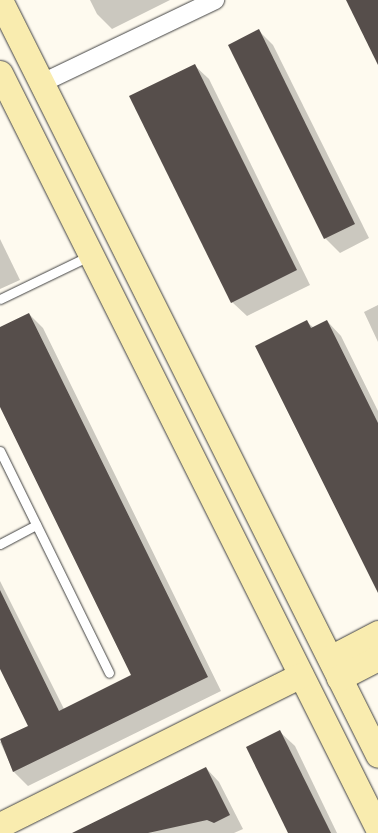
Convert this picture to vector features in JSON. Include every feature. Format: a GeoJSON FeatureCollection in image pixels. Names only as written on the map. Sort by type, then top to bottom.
{"type":"FeatureCollection","features":[{"type":"Feature","properties":{"kind":"main road"},"geometry":{"type":"LineString","coordinates":[[0,0],[378,755]]}},
{"type":"Feature","properties":{"kind":"main road"},"geometry":{"type":"LineString","coordinates":[[0,73],[378,829]]}},
{"type":"Feature","properties":{"kind":"main road"},"geometry":{"type":"LineString","coordinates":[[334,668],[378,634]]}},
{"type":"Feature","properties":{"kind":"main road"},"geometry":{"type":"LineString","coordinates":[[334,668],[378,658]]}},
{"type":"Feature","properties":{"kind":"main road"},"geometry":{"type":"LineString","coordinates":[[0,826],[301,675]]}},
{"type":"Feature","properties":{"kind":"street"},"geometry":{"type":"LineString","coordinates":[[42,83],[215,0]]}},
{"type":"Feature","properties":{"kind":"lane"},"geometry":{"type":"LineString","coordinates":[[0,299],[91,255]]}},
{"type":"Feature","properties":{"kind":"lane"},"geometry":{"type":"LineString","coordinates":[[0,451],[109,673]]}},
{"type":"Feature","properties":{"kind":"lane"},"geometry":{"type":"LineString","coordinates":[[0,544],[36,525]]}},
{"type":"Feature","properties":{"kind":"building"},"geometry":{"type":"Polygon","coordinates":[[[346,0],[378,0],[378,65],[346,0]]]}},
{"type":"Feature","properties":{"kind":"building"},"geometry":{"type":"Polygon","coordinates":[[[259,29],[355,224],[324,239],[228,45],[259,29]]]}},
{"type":"Feature","properties":{"kind":"building"},"geometry":{"type":"Polygon","coordinates":[[[195,64],[297,270],[231,303],[129,96],[195,64]]]}},
{"type":"Feature","properties":{"kind":"building"},"geometry":{"type":"Polygon","coordinates":[[[29,313],[208,677],[13,772],[0,739],[28,726],[0,669],[0,590],[59,711],[131,675],[0,407],[0,327],[29,313]]]}},
{"type":"Feature","properties":{"kind":"building"},"geometry":{"type":"Polygon","coordinates":[[[307,320],[311,328],[327,320],[378,423],[378,593],[255,346],[307,320]]]}},
{"type":"Feature","properties":{"kind":"building"},"geometry":{"type":"Polygon","coordinates":[[[280,730],[331,833],[288,833],[246,747],[280,730]]]}},
{"type":"Feature","properties":{"kind":"building"},"geometry":{"type":"Polygon","coordinates":[[[206,767],[230,815],[214,823],[207,820],[148,833],[72,833],[206,767]]]}}]}
